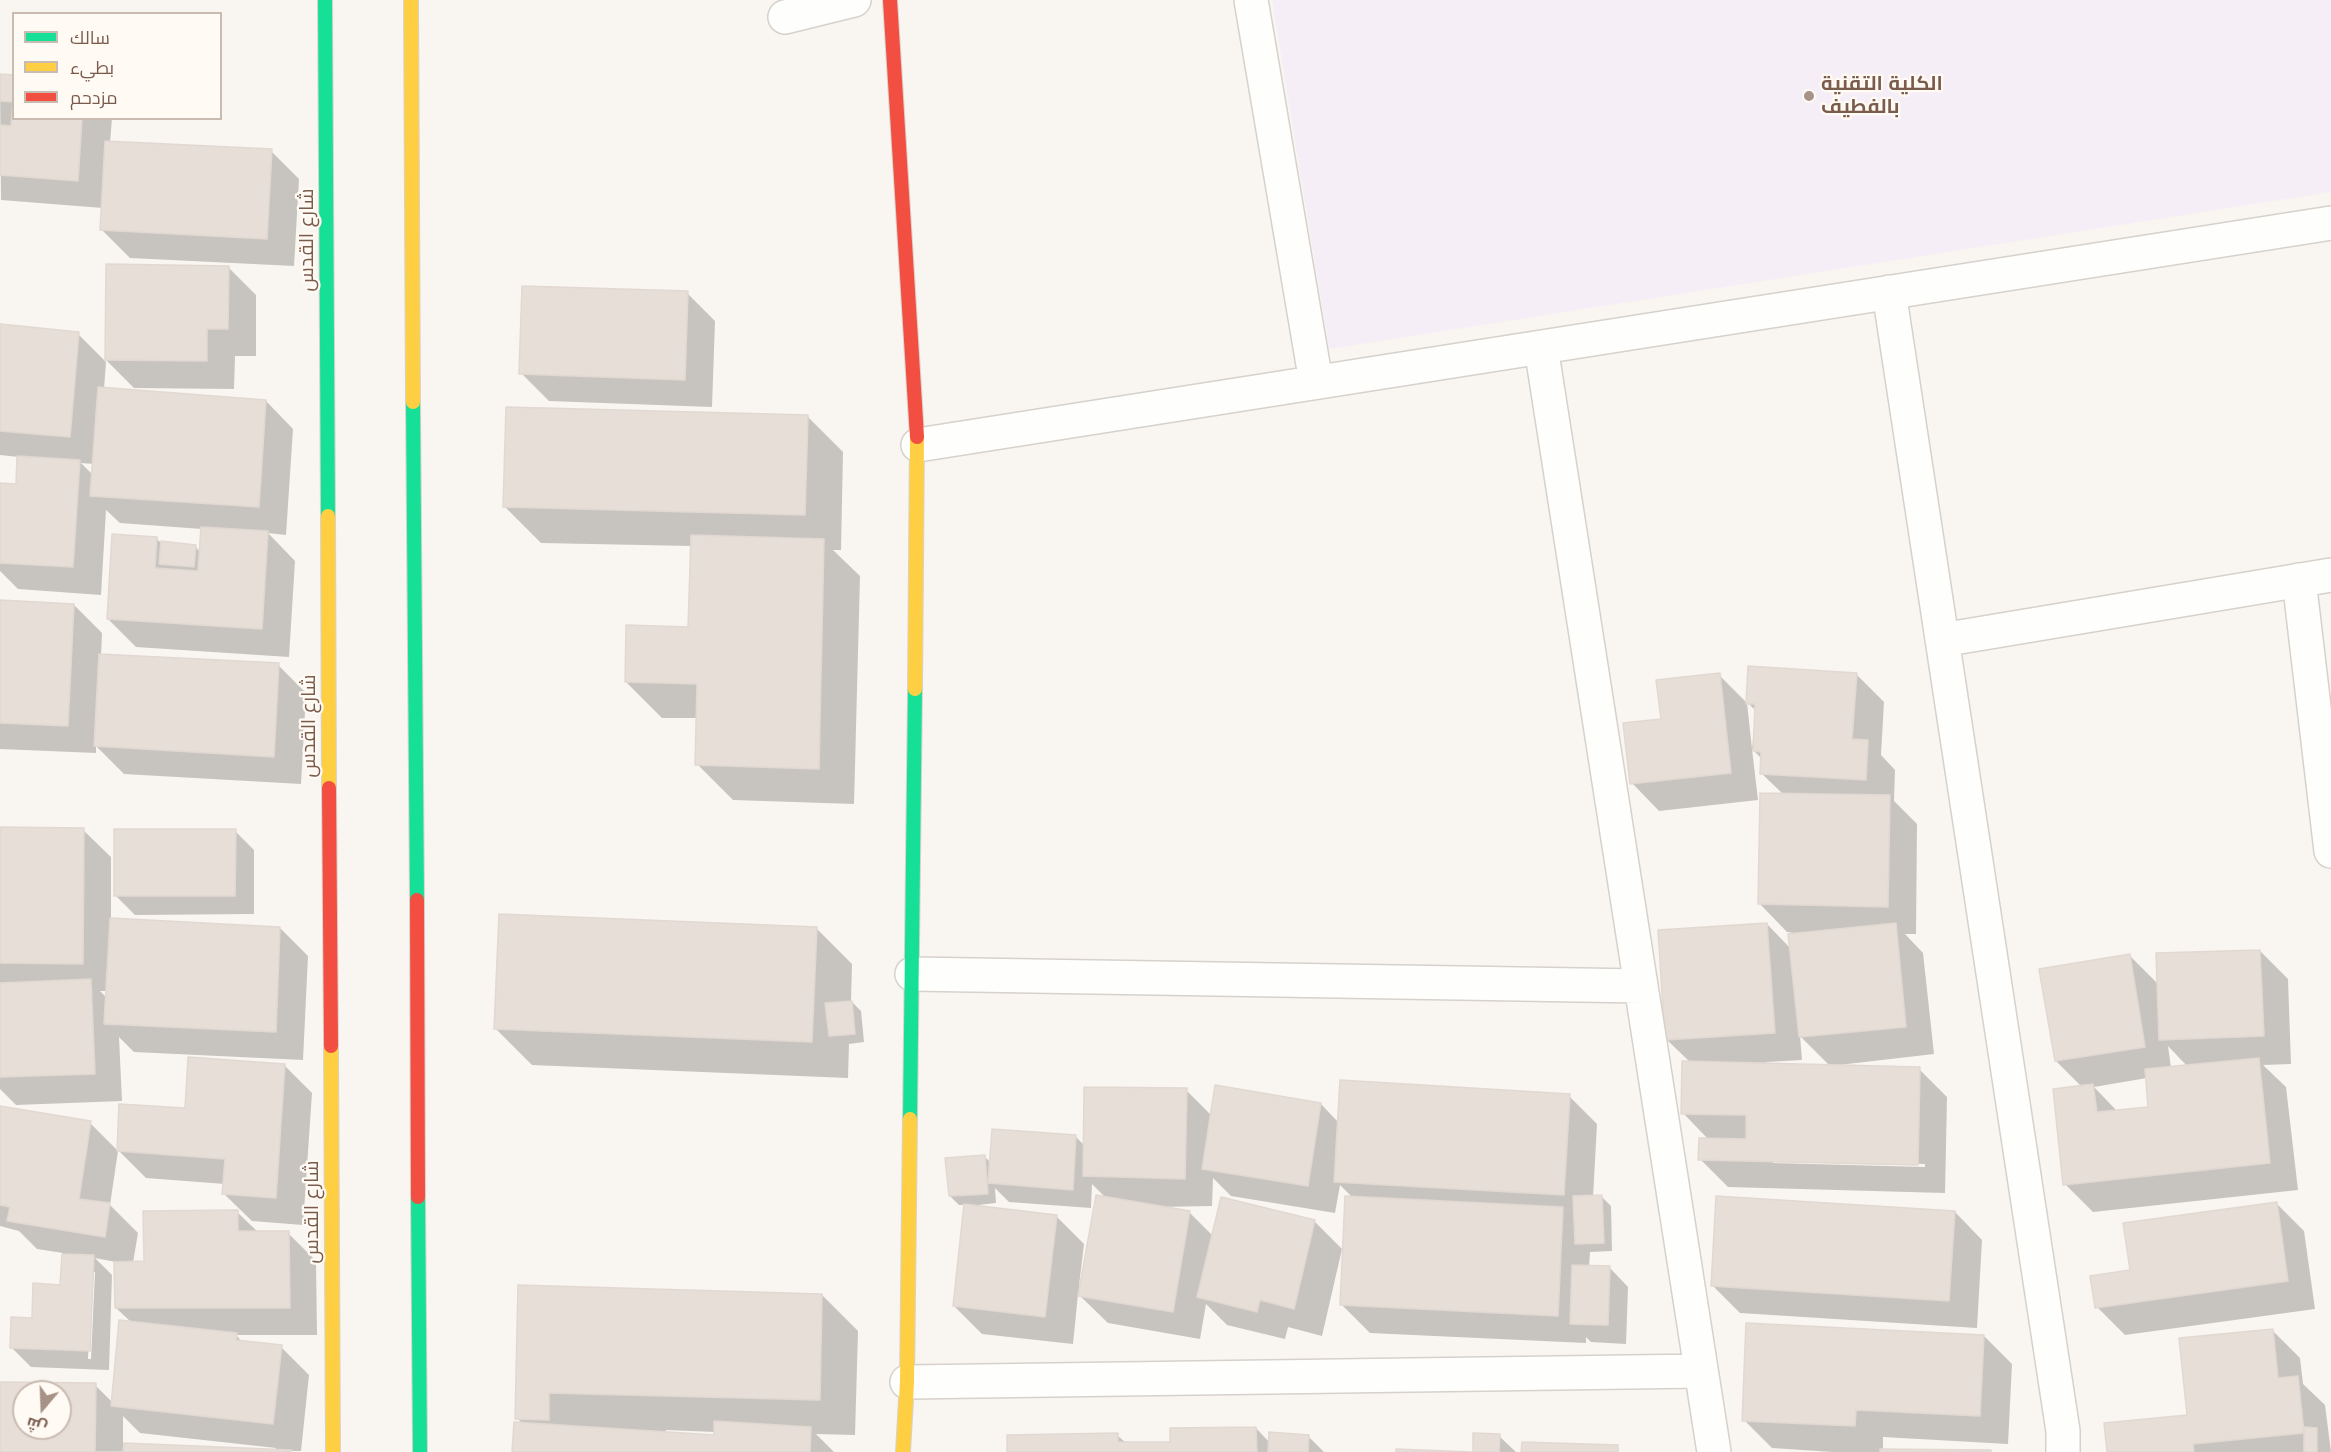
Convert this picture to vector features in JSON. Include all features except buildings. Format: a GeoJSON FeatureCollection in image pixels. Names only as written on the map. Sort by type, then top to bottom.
{"type":"FeatureCollection","features":[{"type":"Feature","properties":{"kind":"main road","name":"شارع القدس"},"geometry":{"type":"LineString","coordinates":[[325,0],[333,1452]]}},
{"type":"Feature","properties":{"kind":"main road"},"geometry":{"type":"LineString","coordinates":[[411,0],[420,1452]]}},
{"type":"Feature","properties":{"kind":"main road"},"geometry":{"type":"LineString","coordinates":[[890,0],[918,445],[907,1382],[903,1452]]}},
{"type":"Feature","properties":{"kind":"street"},"geometry":{"type":"LineString","coordinates":[[785,17],[854,0]]}},
{"type":"Feature","properties":{"kind":"street"},"geometry":{"type":"LineString","coordinates":[[1251,0],[1316,382]]}},
{"type":"Feature","properties":{"kind":"street"},"geometry":{"type":"LineString","coordinates":[[918,445],[2331,223]]}},
{"type":"Feature","properties":{"kind":"street"},"geometry":{"type":"LineString","coordinates":[[1889,292],[2063,1431],[2064,1452]]}},
{"type":"Feature","properties":{"kind":"street"},"geometry":{"type":"LineString","coordinates":[[1540,347],[1714,1452]]}},
{"type":"Feature","properties":{"kind":"street"},"geometry":{"type":"LineString","coordinates":[[1942,640],[2315,578],[2331,851]]}},
{"type":"Feature","properties":{"kind":"street"},"geometry":{"type":"LineString","coordinates":[[912,974],[1641,986]]}},
{"type":"Feature","properties":{"kind":"street"},"geometry":{"type":"LineString","coordinates":[[907,1382],[1701,1371]]}},
{"type":"Feature","properties":{"kind":"shaded area","name":"الكلية التقنية بالفطيف"},"geometry":{"type":"Polygon","coordinates":[[[1272,0],[2331,0],[2331,192],[1329,349],[1272,0]]]}},
{"type":"Feature","properties":{"kind":"traffic: fast"},"geometry":{"type":"LineString","coordinates":[[325,0],[328,516]]}},
{"type":"Feature","properties":{"kind":"traffic: fast"},"geometry":{"type":"LineString","coordinates":[[413,402],[417,900]]}},
{"type":"Feature","properties":{"kind":"traffic: fast"},"geometry":{"type":"LineString","coordinates":[[910,1119],[915,689]]}},
{"type":"Feature","properties":{"kind":"traffic: fast"},"geometry":{"type":"LineString","coordinates":[[418,1197],[420,1452]]}},
{"type":"Feature","properties":{"kind":"traffic: slow"},"geometry":{"type":"LineString","coordinates":[[411,0],[413,402]]}},
{"type":"Feature","properties":{"kind":"traffic: slow"},"geometry":{"type":"LineString","coordinates":[[915,689],[917,437]]}},
{"type":"Feature","properties":{"kind":"traffic: slow"},"geometry":{"type":"LineString","coordinates":[[328,516],[329,788]]}},
{"type":"Feature","properties":{"kind":"traffic: slow"},"geometry":{"type":"LineString","coordinates":[[331,1046],[333,1452]]}},
{"type":"Feature","properties":{"kind":"traffic: slow"},"geometry":{"type":"LineString","coordinates":[[903,1452],[907,1382],[910,1119]]}},
{"type":"Feature","properties":{"kind":"traffic: jam"},"geometry":{"type":"LineString","coordinates":[[890,0],[917,437]]}},
{"type":"Feature","properties":{"kind":"traffic: jam"},"geometry":{"type":"LineString","coordinates":[[329,788],[331,1046]]}},
{"type":"Feature","properties":{"kind":"traffic: jam"},"geometry":{"type":"LineString","coordinates":[[417,900],[418,1197]]}},
{"type":"Feature","properties":{"kind":"place","name":"الكلية التقنية بالفطيف"},"geometry":{"type":"Point","coordinates":[1809,96]}}]}
